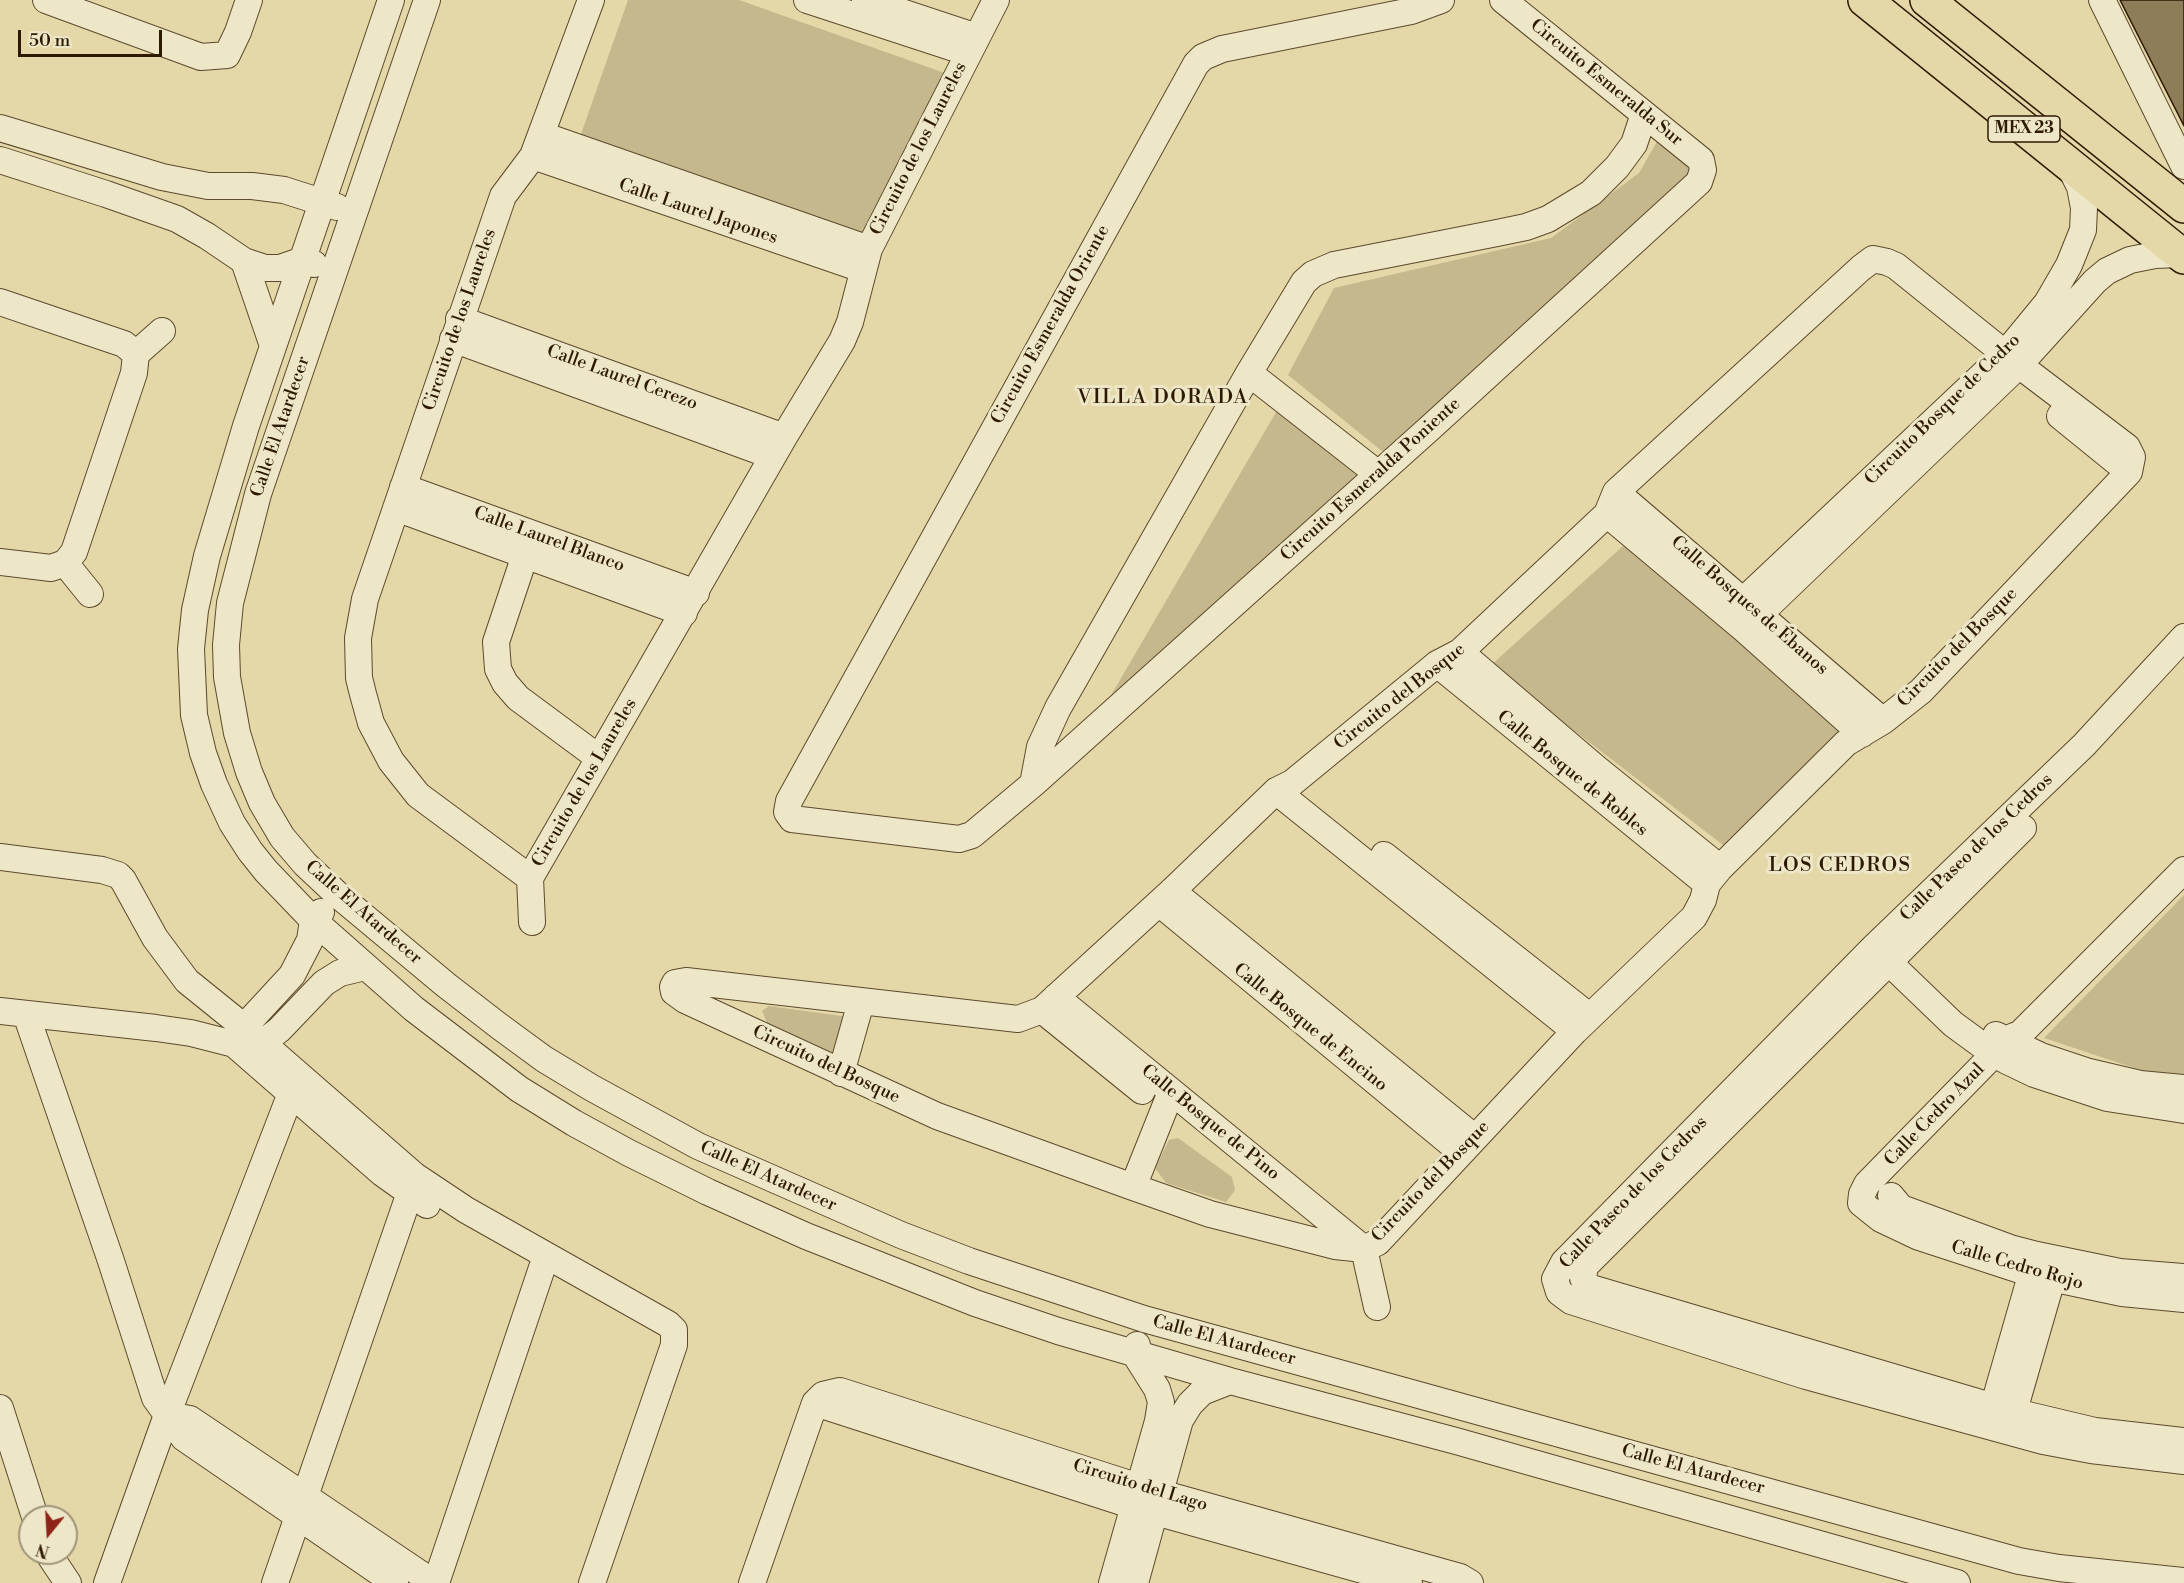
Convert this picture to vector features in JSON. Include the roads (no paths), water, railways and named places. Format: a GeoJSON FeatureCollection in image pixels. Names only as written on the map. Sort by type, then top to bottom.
{"type":"FeatureCollection","features":[{"type":"Feature","properties":{"kind":"main road","name":"MEX 23"},"geometry":{"type":"LineString","coordinates":[[1864,0],[2182,256]]}},
{"type":"Feature","properties":{"kind":"main road","name":"MEX 23"},"geometry":{"type":"LineString","coordinates":[[1927,0],[2184,206]]}},
{"type":"Feature","properties":{"kind":"street"},"geometry":{"type":"LineString","coordinates":[[46,0],[201,57],[227,55],[249,0]]}},
{"type":"Feature","properties":{"kind":"street","name":"Calle El Atardecer"},"geometry":{"type":"LineString","coordinates":[[391,0],[246,426],[207,556],[195,610],[191,649],[194,715],[203,753],[232,824],[266,872],[313,920],[365,967],[474,1057],[519,1089],[574,1123],[708,1192],[806,1236],[975,1303],[1058,1331],[1957,1583]]}},
{"type":"Feature","properties":{"kind":"street","name":"Calle El Atardecer"},"geometry":{"type":"LineString","coordinates":[[427,0],[258,494],[230,603],[226,645],[227,677],[237,733],[262,803],[282,837],[305,864],[338,895],[446,985],[544,1059],[654,1124],[823,1202],[969,1262],[1144,1319],[2019,1561],[2057,1576],[2184,1581]]}},
{"type":"Feature","properties":{"kind":"street","name":"Circuito de los Laureles"},"geometry":{"type":"LineString","coordinates":[[591,0],[537,146],[503,196],[365,599],[358,638],[360,678],[371,723],[391,761],[418,795],[530,878],[842,340],[850,322],[865,259],[996,0]]}},
{"type":"Feature","properties":{"kind":"street"},"geometry":{"type":"LineString","coordinates":[[807,0],[973,45]]}},
{"type":"Feature","properties":{"kind":"street"},"geometry":{"type":"LineString","coordinates":[[865,0],[973,45]]}},
{"type":"Feature","properties":{"kind":"street","name":"Circuito Esmeralda Oriente"},"geometry":{"type":"LineString","coordinates":[[966,838],[958,839],[792,819],[787,812],[789,801],[1196,64],[1203,57],[1222,49],[1411,11],[1439,0]]}},
{"type":"Feature","properties":{"kind":"street","name":"Circuito Esmeralda Sur"},"geometry":{"type":"LineString","coordinates":[[1503,0],[1701,160],[1703,170]]}},
{"type":"Feature","properties":{"kind":"street"},"geometry":{"type":"LineString","coordinates":[[2102,0],[2184,166]]}},
{"type":"Feature","properties":{"kind":"street"},"geometry":{"type":"LineString","coordinates":[[1033,784],[1040,747],[1058,708],[1249,373],[1298,291],[1313,274],[1334,265],[1497,233],[1548,219],[1591,193],[1617,167],[1634,144],[1644,114]]}},
{"type":"Feature","properties":{"kind":"street"},"geometry":{"type":"LineString","coordinates":[[0,128],[162,177],[208,186],[252,186],[284,190],[354,213]]}},
{"type":"Feature","properties":{"kind":"street","name":"Calle Laurel Japones"},"geometry":{"type":"LineString","coordinates":[[537,146],[865,259]]}},
{"type":"Feature","properties":{"kind":"street"},"geometry":{"type":"LineString","coordinates":[[0,160],[177,219],[244,261],[265,268],[280,268],[303,260],[335,270]]}},
{"type":"Feature","properties":{"kind":"street","name":"Circuito Bosque de Cedro"},"geometry":{"type":"LineString","coordinates":[[2055,309],[2083,230],[2084,208],[2080,187],[2070,167]]}},
{"type":"Feature","properties":{"kind":"street","name":"Circuito Esmeralda Poniente"},"geometry":{"type":"LineString","coordinates":[[966,838],[978,832],[1033,784],[1378,474],[1699,182],[1703,170]]}},
{"type":"Feature","properties":{"kind":"street","name":"Circuito Bosque de Cedro"},"geometry":{"type":"LineString","coordinates":[[1744,615],[2007,365],[2055,309],[2081,295],[2107,271],[2130,260],[2182,256]]}},
{"type":"Feature","properties":{"kind":"street","name":"Circuito del Bosque"},"geometry":{"type":"LineString","coordinates":[[1873,259],[1896,266],[2007,365],[2127,447],[2132,457],[2129,472],[1921,691],[1872,728],[1846,743],[1714,876],[1694,917],[1582,1023],[1378,1242],[1364,1250],[1335,1246],[1210,1214],[937,1116],[841,1073],[674,992],[673,987],[679,981],[686,981],[1018,1019],[1049,1004],[1284,787],[1437,664],[1460,652],[1611,503],[1873,259]]}},
{"type":"Feature","properties":{"kind":"street"},"geometry":{"type":"LineString","coordinates":[[244,261],[273,346]]}},
{"type":"Feature","properties":{"kind":"street"},"geometry":{"type":"LineString","coordinates":[[0,302],[124,344],[136,354]]}},
{"type":"Feature","properties":{"kind":"street","name":"Calle Laurel Cerezo"},"geometry":{"type":"LineString","coordinates":[[456,329],[779,447]]}},
{"type":"Feature","properties":{"kind":"street"},"geometry":{"type":"LineString","coordinates":[[0,562],[51,568],[65,563],[74,552],[134,373],[136,354],[162,331]]}},
{"type":"Feature","properties":{"kind":"street"},"geometry":{"type":"LineString","coordinates":[[1249,373],[1378,474]]}},
{"type":"Feature","properties":{"kind":"street","name":"Calle Laurel Blanco"},"geometry":{"type":"LineString","coordinates":[[400,498],[690,603]]}},
{"type":"Feature","properties":{"kind":"street","name":"Calle Bosques de Ébanos"},"geometry":{"type":"LineString","coordinates":[[1611,503],[1744,615],[1872,728]]}},
{"type":"Feature","properties":{"kind":"street"},"geometry":{"type":"LineString","coordinates":[[529,544],[496,642],[498,669],[505,683],[518,698],[599,758]]}},
{"type":"Feature","properties":{"kind":"street"},"geometry":{"type":"LineString","coordinates":[[65,563],[90,594]]}},
{"type":"Feature","properties":{"kind":"street","name":"Calle Paseo de los Cedros"},"geometry":{"type":"LineString","coordinates":[[2090,750],[2184,638]]}},
{"type":"Feature","properties":{"kind":"street","name":"Calle Bosque de Robles"},"geometry":{"type":"LineString","coordinates":[[1460,652],[1590,776]]}},
{"type":"Feature","properties":{"kind":"street","name":"Calle Paseo de los Cedros"},"geometry":{"type":"LineString","coordinates":[[2184,659],[1888,948],[1726,1111],[1564,1262],[1555,1280],[1564,1298],[1571,1301],[2001,1419],[2091,1450],[2184,1461]]}},
{"type":"Feature","properties":{"kind":"street","name":"Calle Bosque de Robles"},"geometry":{"type":"LineString","coordinates":[[1437,664],[1590,776],[1714,876]]}},
{"type":"Feature","properties":{"kind":"street"},"geometry":{"type":"LineString","coordinates":[[1284,787],[1582,1023]]}},
{"type":"Feature","properties":{"kind":"street"},"geometry":{"type":"LineString","coordinates":[[0,857],[102,870],[118,875],[155,938],[187,981],[382,1173],[466,1210],[543,1264],[668,1324],[674,1330],[674,1345],[592,1583]]}},
{"type":"Feature","properties":{"kind":"street","name":"Calle Cedro Azul"},"geometry":{"type":"LineString","coordinates":[[1861,1203],[1867,1184],[2009,1047],[2184,870]]}},
{"type":"Feature","properties":{"kind":"street"},"geometry":{"type":"LineString","coordinates":[[530,878],[532,922]]}},
{"type":"Feature","properties":{"kind":"street"},"geometry":{"type":"LineString","coordinates":[[247,1038],[292,975],[310,940],[313,920],[338,895]]}},
{"type":"Feature","properties":{"kind":"street","name":"Calle Bosque de Encino"},"geometry":{"type":"LineString","coordinates":[[1165,897],[1468,1145]]}},
{"type":"Feature","properties":{"kind":"street"},"geometry":{"type":"LineString","coordinates":[[1888,948],[1937,1009],[2009,1047],[2034,1074],[2110,1088],[2184,1110]]}},
{"type":"Feature","properties":{"kind":"street"},"geometry":{"type":"LineString","coordinates":[[0,1011],[247,1038],[279,1030],[324,983],[340,973],[365,967]]}},
{"type":"Feature","properties":{"kind":"street"},"geometry":{"type":"LineString","coordinates":[[841,1073],[861,1002]]}},
{"type":"Feature","properties":{"kind":"street","name":"Calle Bosque de Pino"},"geometry":{"type":"LineString","coordinates":[[1049,1004],[1168,1100],[1364,1250]]}},
{"type":"Feature","properties":{"kind":"street"},"geometry":{"type":"LineString","coordinates":[[26,1014],[111,1261],[155,1398],[167,1415],[184,1438],[435,1583],[543,1264]]}},
{"type":"Feature","properties":{"kind":"street","name":"Calle Cedro Azul"},"geometry":{"type":"LineString","coordinates":[[1891,1196],[1890,1185],[1894,1176],[2009,1047]]}},
{"type":"Feature","properties":{"kind":"street"},"geometry":{"type":"LineString","coordinates":[[107,1583],[167,1415],[294,1085]]}},
{"type":"Feature","properties":{"kind":"street"},"geometry":{"type":"LineString","coordinates":[[2110,1088],[2184,1088]]}},
{"type":"Feature","properties":{"kind":"street"},"geometry":{"type":"LineString","coordinates":[[1133,1187],[1168,1100]]}},
{"type":"Feature","properties":{"kind":"street","name":"Calle Bosque de Pino"},"geometry":{"type":"LineString","coordinates":[[1168,1100],[1335,1246]]}},
{"type":"Feature","properties":{"kind":"street","name":"Calle Paseo de los Cedros"},"geometry":{"type":"LineString","coordinates":[[1726,1111],[1585,1266],[1582,1278],[1592,1288],[1810,1365]]}},
{"type":"Feature","properties":{"kind":"street"},"geometry":{"type":"LineString","coordinates":[[275,1583],[412,1185]]}},
{"type":"Feature","properties":{"kind":"street"},"geometry":{"type":"LineString","coordinates":[[1861,1203],[1891,1196]]}},
{"type":"Feature","properties":{"kind":"street","name":"Calle Cedro Rojo"},"geometry":{"type":"LineString","coordinates":[[1891,1196],[1901,1208],[2010,1248],[2045,1267],[2184,1277]]}},
{"type":"Feature","properties":{"kind":"street"},"geometry":{"type":"LineString","coordinates":[[806,1236],[823,1202]]}},
{"type":"Feature","properties":{"kind":"street","name":"Calle Cedro Rojo"},"geometry":{"type":"LineString","coordinates":[[1861,1203],[1881,1219],[1919,1237],[2045,1267],[2122,1293],[2184,1299]]}},
{"type":"Feature","properties":{"kind":"street"},"geometry":{"type":"LineString","coordinates":[[1364,1250],[1377,1307]]}},
{"type":"Feature","properties":{"kind":"street"},"geometry":{"type":"LineString","coordinates":[[2001,1419],[2045,1267]]}},
{"type":"Feature","properties":{"kind":"street"},"geometry":{"type":"LineString","coordinates":[[1557,1286],[1582,1278]]}},
{"type":"Feature","properties":{"kind":"street"},"geometry":{"type":"LineString","coordinates":[[1135,1583],[1161,1402],[1157,1389],[1135,1354],[1144,1319]]}},
{"type":"Feature","properties":{"kind":"street"},"geometry":{"type":"LineString","coordinates":[[1113,1583],[1180,1419],[1202,1392],[1230,1381]]}},
{"type":"Feature","properties":{"kind":"street","name":"Circuito del Lago"},"geometry":{"type":"LineString","coordinates":[[752,1583],[815,1403],[823,1395],[831,1392],[850,1393],[1147,1500],[1409,1583]]}},
{"type":"Feature","properties":{"kind":"street"},"geometry":{"type":"LineString","coordinates":[[1456,1441],[1465,1407]]}},
{"type":"Feature","properties":{"kind":"street"},"geometry":{"type":"LineString","coordinates":[[0,1408],[31,1505]]}},
{"type":"Feature","properties":{"kind":"street","name":"Calle Paseo de los Cedros"},"geometry":{"type":"LineString","coordinates":[[2001,1419],[2184,1441]]}},
{"type":"Feature","properties":{"kind":"street","name":"Circuito del Lago"},"geometry":{"type":"LineString","coordinates":[[1147,1500],[1460,1577],[1470,1583]]}},
{"type":"Feature","properties":{"kind":"street"},"geometry":{"type":"LineString","coordinates":[[301,1506],[395,1583]]}},
{"type":"Feature","properties":{"kind":"street"},"geometry":{"type":"LineString","coordinates":[[56,1565],[68,1583]]}},
{"type":"Feature","properties":{"kind":"district","name":"VILLA DORADA"},"geometry":{"type":"Point","coordinates":[1163,398]}},
{"type":"Feature","properties":{"kind":"district","name":"LOS CEDROS"},"geometry":{"type":"Point","coordinates":[1840,866]}}]}
